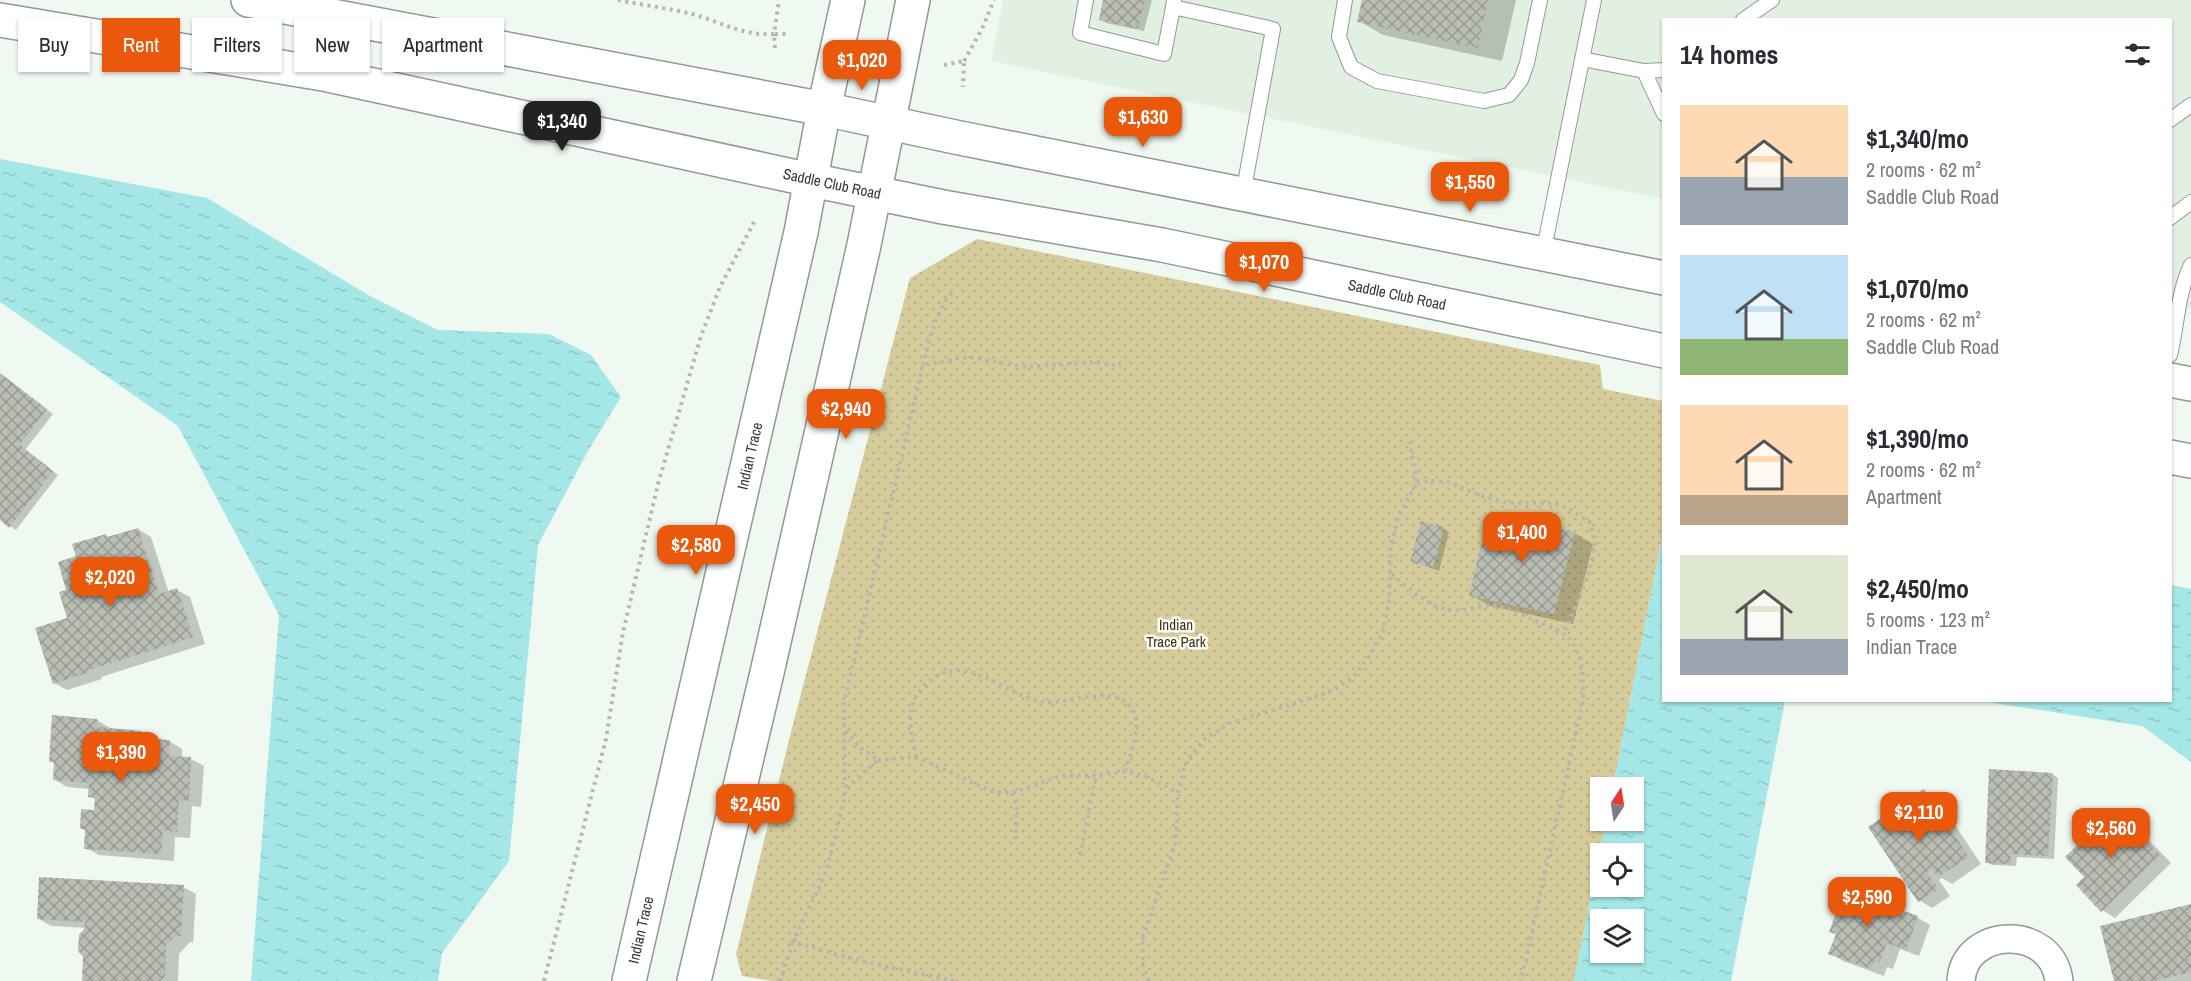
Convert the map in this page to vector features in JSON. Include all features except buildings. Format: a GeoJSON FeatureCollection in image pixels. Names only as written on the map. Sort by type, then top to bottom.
{"type":"FeatureCollection","features":[{"type":"Feature","properties":{"kind":"street"},"geometry":{"type":"LineString","coordinates":[[248,0],[824,109],[1662,278]]}},
{"type":"Feature","properties":{"kind":"street","name":"Indian Trace"},"geometry":{"type":"LineString","coordinates":[[629,981],[799,244],[824,109],[848,0]]}},
{"type":"Feature","properties":{"kind":"street"},"geometry":{"type":"LineString","coordinates":[[694,981],[769,666],[874,193],[913,0]]}},
{"type":"Feature","properties":{"kind":"street","name":"Saddle Club Road"},"geometry":{"type":"LineString","coordinates":[[0,20],[323,74],[811,180],[943,207],[1162,245],[1662,351]]}},
{"type":"Feature","properties":{"kind":"street"},"geometry":{"type":"LineString","coordinates":[[2172,380],[2191,384]]}},
{"type":"Feature","properties":{"kind":"street"},"geometry":{"type":"LineString","coordinates":[[2172,457],[2191,461]]}},
{"type":"Feature","properties":{"kind":"street"},"geometry":{"type":"LineString","coordinates":[[1961,981],[1968,961],[1980,948],[1996,940],[2011,938],[2026,941],[2040,948],[2051,959],[2059,981]]}},
{"type":"Feature","properties":{"kind":"lane"},"geometry":{"type":"LineString","coordinates":[[1086,0],[1080,33],[1164,54],[1173,3],[1273,29],[1243,194]]}},
{"type":"Feature","properties":{"kind":"lane"},"geometry":{"type":"LineString","coordinates":[[1345,0],[1339,37],[1351,67],[1377,81],[1484,101],[1509,94],[1521,80],[1527,63],[1540,0]]}},
{"type":"Feature","properties":{"kind":"lane"},"geometry":{"type":"LineString","coordinates":[[1543,254],[1594,0]]}},
{"type":"Feature","properties":{"kind":"lane"},"geometry":{"type":"LineString","coordinates":[[1746,18],[1772,0]]}},
{"type":"Feature","properties":{"kind":"lane"},"geometry":{"type":"LineString","coordinates":[[1582,59],[1644,71],[1662,69]]}},
{"type":"Feature","properties":{"kind":"lane"},"geometry":{"type":"LineString","coordinates":[[1644,71],[1662,110]]}},
{"type":"Feature","properties":{"kind":"lane"},"geometry":{"type":"LineString","coordinates":[[2172,119],[2191,105]]}},
{"type":"Feature","properties":{"kind":"lane"},"geometry":{"type":"LineString","coordinates":[[2172,216],[2191,202]]}},
{"type":"Feature","properties":{"kind":"lane"},"geometry":{"type":"LineString","coordinates":[[2172,347],[2177,327],[2177,312],[2191,264]]}},
{"type":"Feature","properties":{"kind":"path"},"geometry":{"type":"LineString","coordinates":[[618,0],[693,15],[747,33],[787,33]]}},
{"type":"Feature","properties":{"kind":"path"},"geometry":{"type":"LineString","coordinates":[[775,48],[774,34],[779,0]]}},
{"type":"Feature","properties":{"kind":"path"},"geometry":{"type":"LineString","coordinates":[[963,87],[964,61],[982,29],[994,0]]}},
{"type":"Feature","properties":{"kind":"path"},"geometry":{"type":"LineString","coordinates":[[944,65],[964,61]]}},
{"type":"Feature","properties":{"kind":"path"},"geometry":{"type":"LineString","coordinates":[[544,981],[606,739],[623,632],[658,484],[700,336],[720,287],[753,222]]}},
{"type":"Feature","properties":{"kind":"path"},"geometry":{"type":"LineString","coordinates":[[780,981],[793,942],[826,872],[846,788],[844,703],[932,330],[947,300],[955,291]]}},
{"type":"Feature","properties":{"kind":"path"},"geometry":{"type":"LineString","coordinates":[[923,365],[968,357],[1027,367],[1096,362],[1121,366]]}},
{"type":"Feature","properties":{"kind":"path"},"geometry":{"type":"LineString","coordinates":[[1149,981],[1143,966],[1143,940],[1176,841],[1178,792],[1188,760],[1206,738],[1227,724],[1340,687],[1355,675],[1371,654],[1383,631],[1389,602],[1391,543],[1400,513],[1417,483],[1409,439]]}},
{"type":"Feature","properties":{"kind":"path"},"geometry":{"type":"LineString","coordinates":[[1417,483],[1448,482],[1484,497],[1509,503],[1552,503],[1568,508],[1589,522],[1595,538],[1595,549],[1588,575],[1564,634]]}},
{"type":"Feature","properties":{"kind":"path"},"geometry":{"type":"LineString","coordinates":[[1391,574],[1420,597],[1444,609],[1496,606],[1564,634],[1577,651],[1583,675],[1583,700],[1521,981]]}},
{"type":"Feature","properties":{"kind":"path"},"geometry":{"type":"LineString","coordinates":[[916,757],[908,719],[911,704],[920,689],[936,674],[948,670],[964,670],[984,676],[1020,696],[1045,702],[1064,702],[1104,696],[1117,699],[1130,706],[1136,718],[1135,734],[1125,772]]}},
{"type":"Feature","properties":{"kind":"path"},"geometry":{"type":"LineString","coordinates":[[845,730],[862,749],[878,760]]}},
{"type":"Feature","properties":{"kind":"path"},"geometry":{"type":"LineString","coordinates":[[846,788],[878,760],[916,757],[991,790],[1012,793],[1060,776],[1125,772],[1142,775],[1178,792]]}},
{"type":"Feature","properties":{"kind":"path"},"geometry":{"type":"LineString","coordinates":[[1080,855],[1096,775]]}},
{"type":"Feature","properties":{"kind":"path"},"geometry":{"type":"LineString","coordinates":[[1012,793],[1017,805],[1015,839]]}},
{"type":"Feature","properties":{"kind":"path"},"geometry":{"type":"LineString","coordinates":[[793,942],[866,962],[954,981]]}},
{"type":"Feature","properties":{"kind":"shaded area"},"geometry":{"type":"Polygon","coordinates":[[[1003,0],[2191,0],[2191,308],[2172,304],[2172,18],[1662,18],[1662,199],[991,61],[1003,0]]]}},
{"type":"Feature","properties":{"kind":"green space","name":"Indian Trace Park"},"geometry":{"type":"Polygon","coordinates":[[[977,239],[1600,365],[1603,389],[1662,401],[1662,538],[1615,777],[1590,777],[1590,831],[1604,831],[1602,843],[1590,843],[1591,897],[1574,981],[772,981],[742,976],[736,954],[792,728],[910,278],[977,239]]]}},
{"type":"Feature","properties":{"kind":"water"},"geometry":{"type":"Polygon","coordinates":[[[0,159],[207,198],[370,296],[438,330],[549,334],[591,355],[621,397],[588,451],[538,545],[509,861],[442,953],[438,981],[251,981],[279,615],[178,426],[0,302],[0,159]]]}},
{"type":"Feature","properties":{"kind":"water"},"geometry":{"type":"Polygon","coordinates":[[[1662,538],[1662,702],[1785,702],[1731,981],[1574,981],[1591,897],[1644,897],[1644,843],[1602,843],[1604,831],[1644,831],[1644,777],[1615,777],[1662,538]]]}},
{"type":"Feature","properties":{"kind":"water"},"geometry":{"type":"Polygon","coordinates":[[[2172,585],[2191,589],[2191,762],[2142,726],[1988,702],[2172,702],[2172,585]]]}}]}
